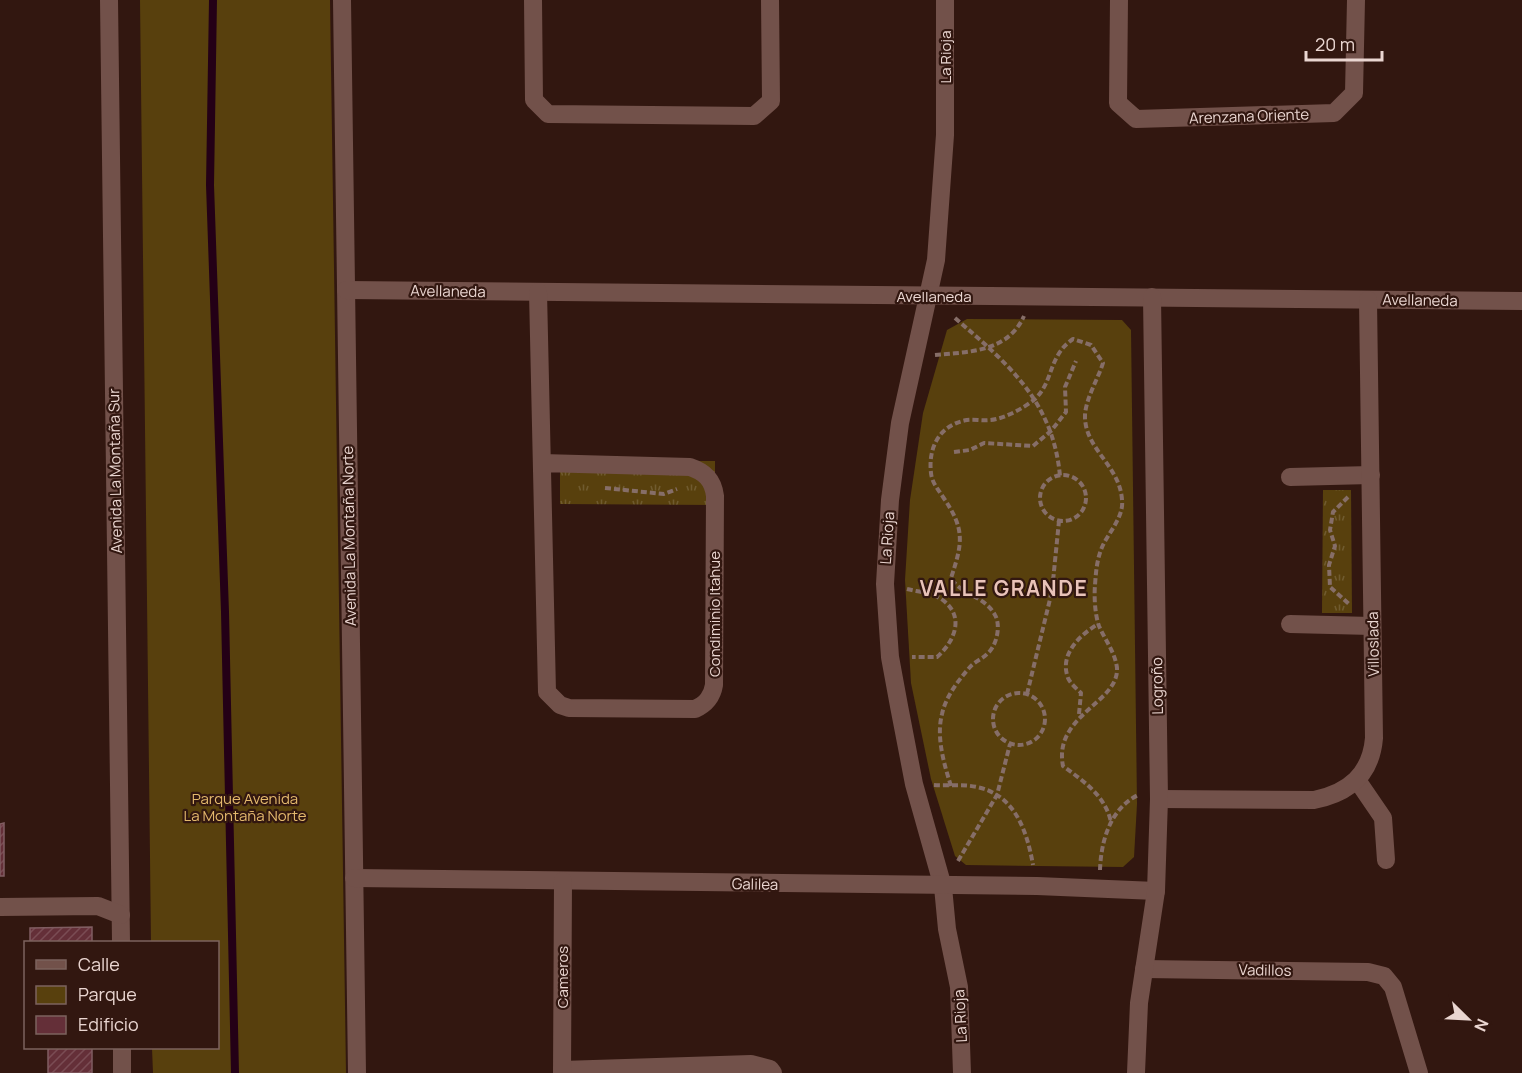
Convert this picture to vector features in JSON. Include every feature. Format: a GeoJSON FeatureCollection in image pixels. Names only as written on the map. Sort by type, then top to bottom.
{"type":"FeatureCollection","features":[{"type":"Feature","properties":{"kind":"street","name":"Avenida La Montaña Sur"},"geometry":{"type":"LineString","coordinates":[[109,0],[121,941]]}},
{"type":"Feature","properties":{"kind":"street","name":"Avenida La Montaña Norte"},"geometry":{"type":"LineString","coordinates":[[342,0],[357,1073]]}},
{"type":"Feature","properties":{"kind":"street"},"geometry":{"type":"LineString","coordinates":[[532,0],[534,100],[548,114],[754,116],[771,101],[770,0]]}},
{"type":"Feature","properties":{"kind":"street","name":"La Rioja"},"geometry":{"type":"LineString","coordinates":[[945,0],[945,135],[936,260],[930,296],[900,423],[891,489],[885,584],[890,657],[914,784],[943,887],[947,929],[959,987],[962,1073]]}},
{"type":"Feature","properties":{"kind":"street","name":"Arenzana Oriente"},"geometry":{"type":"LineString","coordinates":[[1119,0],[1118,104],[1136,119],[1334,113],[1354,93],[1356,0]]}},
{"type":"Feature","properties":{"kind":"street","name":"Avellaneda"},"geometry":{"type":"LineString","coordinates":[[346,290],[1522,301]]}},
{"type":"Feature","properties":{"kind":"street","name":"Condiminio Itahue"},"geometry":{"type":"LineString","coordinates":[[538,292],[547,692],[560,705],[569,708],[695,709],[703,706],[712,693],[714,685],[715,496],[711,482],[699,470],[690,467],[543,463]]}},
{"type":"Feature","properties":{"kind":"street","name":"Logroño"},"geometry":{"type":"LineString","coordinates":[[1136,1073],[1135,1040],[1156,891],[1159,800],[1152,297]]}},
{"type":"Feature","properties":{"kind":"street","name":"Villoslada"},"geometry":{"type":"LineString","coordinates":[[1358,780],[1370,762],[1374,738],[1368,300]]}},
{"type":"Feature","properties":{"kind":"street"},"geometry":{"type":"LineString","coordinates":[[1290,477],[1371,475]]}},
{"type":"Feature","properties":{"kind":"street"},"geometry":{"type":"LineString","coordinates":[[1290,624],[1372,626]]}},
{"type":"Feature","properties":{"kind":"street"},"geometry":{"type":"LineString","coordinates":[[1159,800],[1314,800],[1335,795],[1358,780],[1383,818],[1386,860]]}},
{"type":"Feature","properties":{"kind":"street","name":"Galilea"},"geometry":{"type":"LineString","coordinates":[[354,879],[943,887],[1037,886],[1156,891]]}},
{"type":"Feature","properties":{"kind":"street","name":"Cameros"},"geometry":{"type":"LineString","coordinates":[[562,1071],[563,881]]}},
{"type":"Feature","properties":{"kind":"street"},"geometry":{"type":"LineString","coordinates":[[0,907],[98,906],[121,915]]}},
{"type":"Feature","properties":{"kind":"street","name":"Vadillos"},"geometry":{"type":"LineString","coordinates":[[1144,969],[1368,972],[1384,976],[1393,987],[1419,1073]]}},
{"type":"Feature","properties":{"kind":"street"},"geometry":{"type":"LineString","coordinates":[[122,1049],[122,1073]]}},
{"type":"Feature","properties":{"kind":"street"},"geometry":{"type":"LineString","coordinates":[[562,1071],[751,1064],[770,1069],[773,1073]]}},
{"type":"Feature","properties":{"kind":"path"},"geometry":{"type":"LineString","coordinates":[[930,296],[1012,369],[1034,399],[1052,430],[1058,451],[1060,476]]}},
{"type":"Feature","properties":{"kind":"path"},"geometry":{"type":"LineString","coordinates":[[916,357],[976,352],[1005,342],[1019,326],[1032,296]]}},
{"type":"Feature","properties":{"kind":"path"},"geometry":{"type":"LineString","coordinates":[[951,786],[942,759],[941,715],[952,689],[972,664],[990,652],[998,636],[996,616],[980,597],[957,587],[951,578],[962,541],[959,525],[932,480],[929,458],[935,439],[950,425],[1005,416],[1034,399],[1046,384],[1052,363],[1062,347],[1073,339],[1091,345],[1102,363],[1085,411],[1085,430],[1120,483],[1123,503],[1097,561],[1095,589],[1098,624],[1113,651],[1117,669],[1111,688],[1079,715],[1060,751],[1063,766],[1093,788],[1109,813],[1111,822]]}},
{"type":"Feature","properties":{"kind":"path"},"geometry":{"type":"LineString","coordinates":[[954,452],[970,450],[984,443],[1033,446],[1052,430],[1066,412],[1065,387],[1077,361]]}},
{"type":"Feature","properties":{"kind":"path"},"geometry":{"type":"LineString","coordinates":[[1371,475],[1333,512],[1330,530],[1335,546],[1329,565],[1330,587],[1372,626]]}},
{"type":"Feature","properties":{"kind":"path"},"geometry":{"type":"LineString","coordinates":[[1060,476],[1073,477],[1079,482],[1086,498],[1080,513],[1066,521],[1059,521],[1049,516],[1041,507],[1040,499],[1047,481],[1060,476]]}},
{"type":"Feature","properties":{"kind":"path"},"geometry":{"type":"LineString","coordinates":[[1027,694],[1052,591],[1059,521]]}},
{"type":"Feature","properties":{"kind":"path"},"geometry":{"type":"LineString","coordinates":[[885,584],[929,594],[943,600],[954,613],[955,633],[949,646],[937,657],[890,657]]}},
{"type":"Feature","properties":{"kind":"path"},"geometry":{"type":"LineString","coordinates":[[1079,715],[1081,693],[1068,678],[1068,654],[1080,635],[1098,624]]}},
{"type":"Feature","properties":{"kind":"path"},"geometry":{"type":"LineString","coordinates":[[1012,694],[1027,694],[1041,704],[1045,713],[1044,727],[1032,742],[1017,746],[1010,744],[1002,739],[995,730],[994,712],[1004,698],[1012,694]]}},
{"type":"Feature","properties":{"kind":"path"},"geometry":{"type":"LineString","coordinates":[[943,887],[997,795],[1010,744]]}},
{"type":"Feature","properties":{"kind":"path"},"geometry":{"type":"LineString","coordinates":[[914,784],[976,787],[997,795],[1016,813],[1028,838],[1037,886]]}},
{"type":"Feature","properties":{"kind":"path"},"geometry":{"type":"LineString","coordinates":[[1099,888],[1100,845],[1111,822],[1129,800],[1144,792],[1159,800]]}},
{"type":"Feature","properties":{"kind":"green space","name":"Parque Avenida La Montaña Norte"},"geometry":{"type":"Polygon","coordinates":[[[140,0],[330,0],[346,1073],[153,1073],[152,1049],[219,1049],[219,941],[151,941],[140,0]]]}},
{"type":"Feature","properties":{"kind":"green space"},"geometry":{"type":"Polygon","coordinates":[[[967,319],[1122,320],[1131,330],[1137,804],[1134,857],[1123,867],[966,865],[955,856],[931,779],[911,683],[905,580],[910,500],[923,413],[947,330],[967,319]]]}},
{"type":"Feature","properties":{"kind":"green space"},"geometry":{"type":"Polygon","coordinates":[[[560,461],[715,461],[715,505],[560,504],[560,461]]]}},
{"type":"Feature","properties":{"kind":"green space"},"geometry":{"type":"Polygon","coordinates":[[[1323,490],[1351,490],[1352,613],[1322,613],[1323,490]]]}},
{"type":"Feature","properties":{"kind":"building"},"geometry":{"type":"Polygon","coordinates":[[[4,823],[4,876],[0,876],[0,824],[4,823]]]}},
{"type":"Feature","properties":{"kind":"building"},"geometry":{"type":"Polygon","coordinates":[[[92,927],[92,941],[30,941],[30,928],[92,927]]]}},
{"type":"Feature","properties":{"kind":"building"},"geometry":{"type":"Polygon","coordinates":[[[48,1049],[92,1049],[92,1073],[48,1073],[48,1049]]]}},
{"type":"Feature","properties":{"kind":"waterway"},"geometry":{"type":"LineString","coordinates":[[213,0],[210,185],[225,612],[235,1073]]}},
{"type":"Feature","properties":{"kind":"district","name":"VALLE GRANDE"},"geometry":{"type":"Point","coordinates":[1004,588]}}]}
